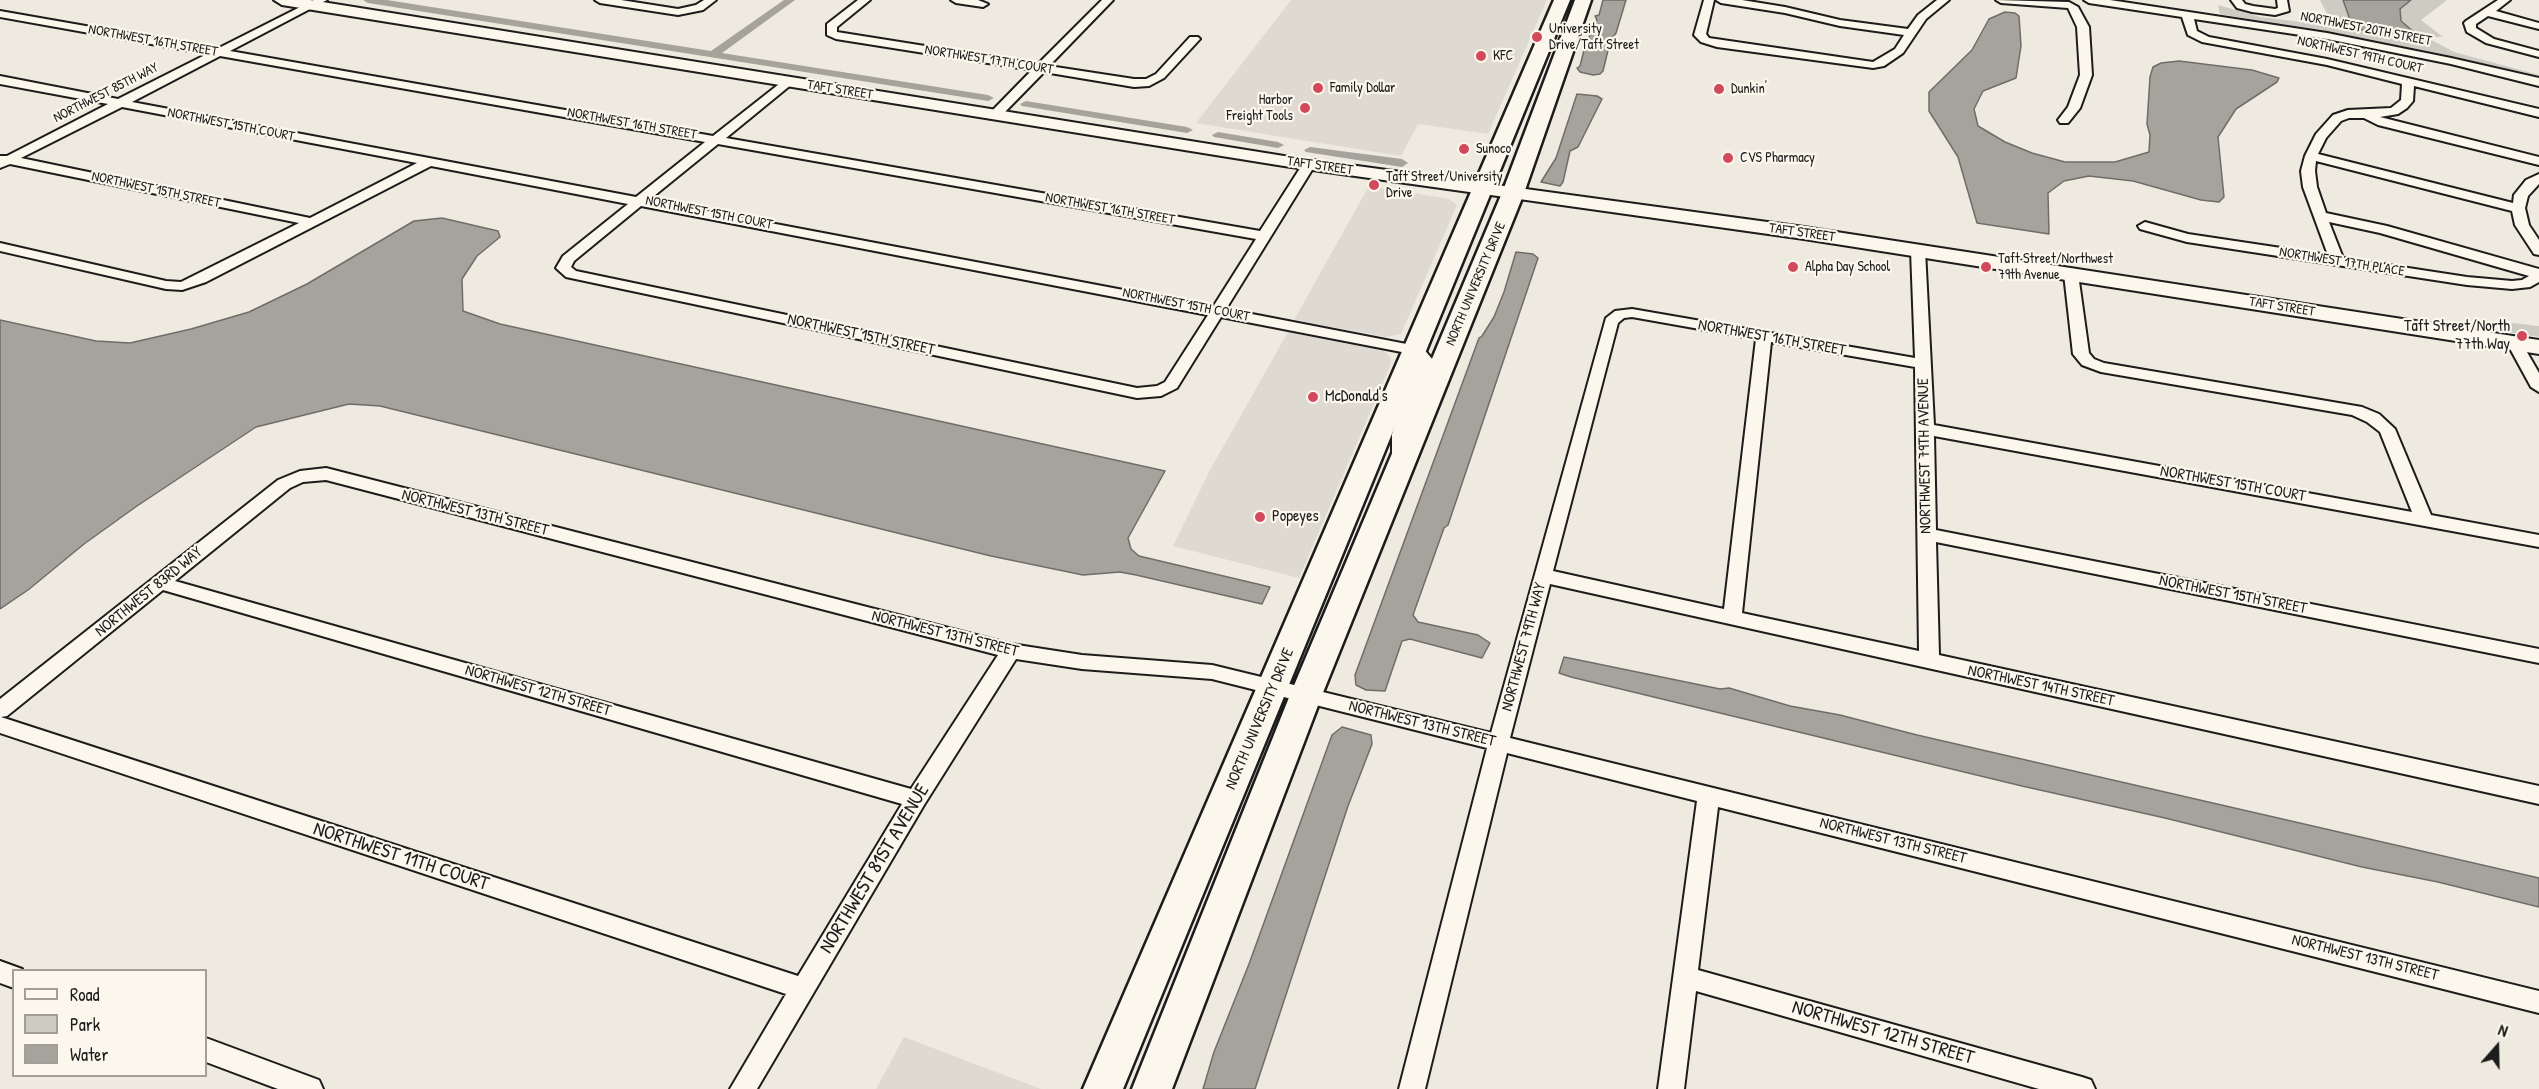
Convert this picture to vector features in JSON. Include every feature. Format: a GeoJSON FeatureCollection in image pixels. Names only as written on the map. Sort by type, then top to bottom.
{"type":"FeatureCollection","features":[{"type":"Feature","properties":{"kind":"main road","name":"NORTH UNIVERSITY DRIVE"},"geometry":{"type":"LineString","coordinates":[[1152,1089],[1368,458],[1417,350],[1562,0]]}},
{"type":"Feature","properties":{"kind":"main road","name":"NORTH UNIVERSITY DRIVE"},"geometry":{"type":"LineString","coordinates":[[1103,1089],[1290,691],[1400,465],[1513,193],[1584,0]]}},
{"type":"Feature","properties":{"kind":"street","name":"TAFT STREET"},"geometry":{"type":"LineString","coordinates":[[282,0],[317,2],[1309,165],[1918,250],[2539,347]]}},
{"type":"Feature","properties":{"kind":"street"},"geometry":{"type":"LineString","coordinates":[[600,0],[678,12],[690,11],[711,0]]}},
{"type":"Feature","properties":{"kind":"street","name":"NORTHWEST 17TH COURT"},"geometry":{"type":"LineString","coordinates":[[865,0],[831,26],[831,33],[836,36],[1134,83],[1149,82],[1160,76],[1194,39]]}},
{"type":"Feature","properties":{"kind":"street"},"geometry":{"type":"LineString","coordinates":[[956,0],[983,4]]}},
{"type":"Feature","properties":{"kind":"street"},"geometry":{"type":"LineString","coordinates":[[996,115],[1108,0]]}},
{"type":"Feature","properties":{"kind":"street"},"geometry":{"type":"LineString","coordinates":[[1709,0],[1700,35],[1706,40],[1717,44],[1874,65],[1880,64],[1899,51],[1922,17],[1944,0]]}},
{"type":"Feature","properties":{"kind":"street"},"geometry":{"type":"LineString","coordinates":[[1721,0],[1785,10],[1840,23],[1910,33]]}},
{"type":"Feature","properties":{"kind":"street"},"geometry":{"type":"LineString","coordinates":[[2001,0],[2066,3],[2083,27]]}},
{"type":"Feature","properties":{"kind":"street"},"geometry":{"type":"LineString","coordinates":[[2236,0],[2241,6],[2266,12],[2283,11],[2282,0]]}},
{"type":"Feature","properties":{"kind":"street"},"geometry":{"type":"LineString","coordinates":[[2505,0],[2470,23],[2471,30],[2490,41],[2539,54]]}},
{"type":"Feature","properties":{"kind":"street","name":"NORTHWEST 85TH WAY"},"geometry":{"type":"LineString","coordinates":[[3,161],[120,104],[317,2]]}},
{"type":"Feature","properties":{"kind":"street","name":"NORTHWEST 20TH STREET"},"geometry":{"type":"LineString","coordinates":[[2066,3],[2151,9],[2361,43],[2539,82]]}},
{"type":"Feature","properties":{"kind":"street"},"geometry":{"type":"LineString","coordinates":[[2064,120],[2074,108],[2086,75],[2083,27],[2089,4]]}},
{"type":"Feature","properties":{"kind":"street"},"geometry":{"type":"LineString","coordinates":[[2487,12],[2539,26]]}},
{"type":"Feature","properties":{"kind":"street","name":"NORTHWEST 16TH STREET"},"geometry":{"type":"LineString","coordinates":[[0,14],[1263,236]]}},
{"type":"Feature","properties":{"kind":"street","name":"NORTHWEST 19TH COURT"},"geometry":{"type":"LineString","coordinates":[[2187,15],[2192,33],[2206,40],[2309,58],[2539,113]]}},
{"type":"Feature","properties":{"kind":"street","name":"NORTHWEST 15TH COURT"},"geometry":{"type":"LineString","coordinates":[[0,80],[640,200],[1417,350]]}},
{"type":"Feature","properties":{"kind":"street"},"geometry":{"type":"LineString","coordinates":[[640,200],[788,81]]}},
{"type":"Feature","properties":{"kind":"street"},"geometry":{"type":"LineString","coordinates":[[2337,262],[2310,187],[2308,171],[2311,156],[2320,137],[2337,118],[2348,114],[2394,111],[2403,105],[2407,101],[2408,82]]}},
{"type":"Feature","properties":{"kind":"street"},"geometry":{"type":"LineString","coordinates":[[2364,114],[2382,122],[2539,161]]}},
{"type":"Feature","properties":{"kind":"street"},"geometry":{"type":"LineString","coordinates":[[2311,156],[2518,208]]}},
{"type":"Feature","properties":{"kind":"street","name":"NORTHWEST 15TH STREET"},"geometry":{"type":"LineString","coordinates":[[3,161],[312,222]]}},
{"type":"Feature","properties":{"kind":"street"},"geometry":{"type":"LineString","coordinates":[[0,248],[166,285],[182,286],[201,279],[429,162]]}},
{"type":"Feature","properties":{"kind":"street"},"geometry":{"type":"LineString","coordinates":[[1217,312],[1309,165]]}},
{"type":"Feature","properties":{"kind":"street"},"geometry":{"type":"LineString","coordinates":[[2539,178],[2531,183],[2521,195],[2518,208],[2522,225],[2539,251]]}},
{"type":"Feature","properties":{"kind":"street","name":"NORTHWEST 15TH STREET"},"geometry":{"type":"LineString","coordinates":[[640,200],[568,259],[563,268],[571,274],[1137,393],[1161,391],[1171,385],[1217,312]]}},
{"type":"Feature","properties":{"kind":"street"},"geometry":{"type":"LineString","coordinates":[[2320,216],[2382,229],[2539,275]]}},
{"type":"Feature","properties":{"kind":"street","name":"NORTHWEST 17TH PLACE"},"geometry":{"type":"LineString","coordinates":[[2145,225],[2187,238],[2500,285],[2525,284],[2539,275]]}},
{"type":"Feature","properties":{"kind":"street","name":"NORTHWEST 79TH AVENUE"},"geometry":{"type":"LineString","coordinates":[[1918,250],[1926,429],[1929,661]]}},
{"type":"Feature","properties":{"kind":"street"},"geometry":{"type":"LineString","coordinates":[[2071,274],[2081,354],[2088,362],[2101,367],[2356,411],[2373,418],[2387,429],[2423,518]]}},
{"type":"Feature","properties":{"kind":"street","name":"NORTHWEST 16TH STREET"},"geometry":{"type":"LineString","coordinates":[[1620,314],[1632,313],[1923,364]]}},
{"type":"Feature","properties":{"kind":"street","name":"NORTHWEST 79TH WAY"},"geometry":{"type":"LineString","coordinates":[[1412,1089],[1499,743],[1611,321],[1620,314]]}},
{"type":"Feature","properties":{"kind":"street"},"geometry":{"type":"LineString","coordinates":[[1732,617],[1764,337]]}},
{"type":"Feature","properties":{"kind":"street"},"geometry":{"type":"LineString","coordinates":[[2515,343],[2539,387]]}},
{"type":"Feature","properties":{"kind":"street","name":"NORTH UNIVERSITY DRIVE"},"geometry":{"type":"LineString","coordinates":[[1400,465],[1401,434],[1425,360],[1417,350]]}},
{"type":"Feature","properties":{"kind":"street","name":"NORTHWEST 15TH COURT"},"geometry":{"type":"LineString","coordinates":[[1926,429],[2539,541]]}},
{"type":"Feature","properties":{"kind":"street","name":"NORTHWEST 13TH STREET"},"geometry":{"type":"LineString","coordinates":[[300,477],[326,474],[1011,651],[1082,662],[1212,672],[2539,1002]]}},
{"type":"Feature","properties":{"kind":"street","name":"NORTHWEST 83RD WAY"},"geometry":{"type":"LineString","coordinates":[[0,710],[284,484],[300,477]]}},
{"type":"Feature","properties":{"kind":"street","name":"NORTHWEST 15TH STREET"},"geometry":{"type":"LineString","coordinates":[[1926,534],[2539,656]]}},
{"type":"Feature","properties":{"kind":"street","name":"NORTHWEST 14TH STREET"},"geometry":{"type":"LineString","coordinates":[[1544,576],[2539,795]]}},
{"type":"Feature","properties":{"kind":"street","name":"NORTHWEST 12TH STREET"},"geometry":{"type":"LineString","coordinates":[[160,583],[916,799]]}},
{"type":"Feature","properties":{"kind":"street","name":"NORTHWEST 81ST AVENUE"},"geometry":{"type":"LineString","coordinates":[[743,1089],[916,799],[1011,651]]}},
{"type":"Feature","properties":{"kind":"street","name":"NORTHWEST 11TH COURT"},"geometry":{"type":"LineString","coordinates":[[0,725],[802,988]]}},
{"type":"Feature","properties":{"kind":"street"},"geometry":{"type":"LineString","coordinates":[[1671,1089],[1709,795]]}},
{"type":"Feature","properties":{"kind":"street","name":"NORTHWEST 12TH STREET"},"geometry":{"type":"LineString","coordinates":[[1685,977],[2082,1089]]}},
{"type":"Feature","properties":{"kind":"street"},"geometry":{"type":"LineString","coordinates":[[207,1050],[310,1089]]}},
{"type":"Feature","properties":{"kind":"shaded area"},"geometry":{"type":"Polygon","coordinates":[[[1291,0],[1547,0],[1488,134],[1418,124],[1401,156],[1196,123],[1291,0]]]}},
{"type":"Feature","properties":{"kind":"shaded area"},"geometry":{"type":"Polygon","coordinates":[[[1369,186],[1449,199],[1457,205],[1401,334],[1386,337],[1294,320],[1369,186]]]}},
{"type":"Feature","properties":{"kind":"shaded area"},"geometry":{"type":"Polygon","coordinates":[[[1288,332],[1384,351],[1390,357],[1391,364],[1299,578],[1173,546],[1209,472],[1288,332]]]}},
{"type":"Feature","properties":{"kind":"shaded area"},"geometry":{"type":"Polygon","coordinates":[[[904,1037],[1041,1089],[876,1089],[904,1037]]]}},
{"type":"Feature","properties":{"kind":"green space"},"geometry":{"type":"Polygon","coordinates":[[[2320,0],[2447,0],[2421,20],[2443,37],[2426,37],[2454,52],[2539,75],[2539,79],[2401,46],[2220,14],[2218,5],[2260,17],[2302,22],[2306,17],[2330,20],[2320,0]]]}},
{"type":"Feature","properties":{"kind":"green space"},"geometry":{"type":"Polygon","coordinates":[[[2504,322],[2539,326],[2539,337],[2508,332],[2504,322]]]}},
{"type":"Feature","properties":{"kind":"water"},"geometry":{"type":"Polygon","coordinates":[[[1603,0],[1626,0],[1616,33],[1610,42],[1603,71],[1593,75],[1580,72],[1577,68],[1580,66],[1584,50],[1588,48],[1586,46],[1594,22],[1597,20],[1595,16],[1599,15],[1603,0]]]}},
{"type":"Feature","properties":{"kind":"water"},"geometry":{"type":"Polygon","coordinates":[[[2343,0],[2411,0],[2400,9],[2401,21],[2427,43],[2353,28],[2343,0]]]}},
{"type":"Feature","properties":{"kind":"water"},"geometry":{"type":"Polygon","coordinates":[[[2005,12],[2019,16],[2021,46],[2016,78],[1983,91],[1974,109],[1978,126],[2005,142],[2032,153],[2065,162],[2115,162],[2149,152],[2150,135],[2147,124],[2150,77],[2153,67],[2161,63],[2179,61],[2252,70],[2279,78],[2277,82],[2236,109],[2218,137],[2224,197],[2219,202],[2201,200],[2133,181],[2089,176],[2064,181],[2048,193],[2049,234],[1977,223],[1958,157],[1929,111],[1929,92],[1972,50],[1989,19],[2005,12]]]}},
{"type":"Feature","properties":{"kind":"water"},"geometry":{"type":"Polygon","coordinates":[[[1577,94],[1597,96],[1602,99],[1578,147],[1570,151],[1563,182],[1560,186],[1541,182],[1556,158],[1577,94]]]}},
{"type":"Feature","properties":{"kind":"water"},"geometry":{"type":"Polygon","coordinates":[[[442,218],[498,231],[500,237],[477,256],[462,279],[463,311],[500,324],[1165,471],[1128,538],[1131,549],[1139,556],[1270,587],[1262,604],[1120,572],[1083,575],[991,556],[380,406],[349,404],[256,427],[137,506],[0,609],[0,320],[96,341],[130,343],[191,329],[249,312],[307,284],[414,221],[442,218]]]}},
{"type":"Feature","properties":{"kind":"water"},"geometry":{"type":"Polygon","coordinates":[[[1516,252],[1533,254],[1538,258],[1448,525],[1444,528],[1413,615],[1418,622],[1478,635],[1490,643],[1482,658],[1410,639],[1402,641],[1385,691],[1366,690],[1356,685],[1355,675],[1479,338],[1494,317],[1516,252]]]}},
{"type":"Feature","properties":{"kind":"water"},"geometry":{"type":"Polygon","coordinates":[[[1564,657],[1720,689],[1729,688],[1790,706],[1840,715],[1917,735],[2539,878],[2539,907],[2438,882],[2362,867],[1571,677],[1559,673],[1564,657]]]}},
{"type":"Feature","properties":{"kind":"water"},"geometry":{"type":"Polygon","coordinates":[[[1342,727],[1371,735],[1372,744],[1348,806],[1255,1089],[1203,1089],[1214,1052],[1249,964],[1332,735],[1342,727]]]}},
{"type":"Feature","properties":{"kind":"waterway"},"geometry":{"type":"LineString","coordinates":[[368,0],[988,98]]}},
{"type":"Feature","properties":{"kind":"waterway"},"geometry":{"type":"LineString","coordinates":[[714,54],[790,0]]}},
{"type":"Feature","properties":{"kind":"waterway"},"geometry":{"type":"LineString","coordinates":[[1026,104],[1187,130]]}},
{"type":"Feature","properties":{"kind":"waterway"},"geometry":{"type":"LineString","coordinates":[[1218,135],[1278,145]]}},
{"type":"Feature","properties":{"kind":"waterway"},"geometry":{"type":"LineString","coordinates":[[1310,150],[1402,163]]}},
{"type":"Feature","properties":{"kind":"place","name":"University Drive/Taft Street"},"geometry":{"type":"Point","coordinates":[1537,37]}},
{"type":"Feature","properties":{"kind":"place","name":"KFC"},"geometry":{"type":"Point","coordinates":[1481,56]}},
{"type":"Feature","properties":{"kind":"place","name":"Family Dollar"},"geometry":{"type":"Point","coordinates":[1318,88]}},
{"type":"Feature","properties":{"kind":"place","name":"Dunkin'"},"geometry":{"type":"Point","coordinates":[1719,89]}},
{"type":"Feature","properties":{"kind":"place","name":"Harbor Freight Tools"},"geometry":{"type":"Point","coordinates":[1305,108]}},
{"type":"Feature","properties":{"kind":"place","name":"Sunoco"},"geometry":{"type":"Point","coordinates":[1464,149]}},
{"type":"Feature","properties":{"kind":"place","name":"CVS Pharmacy"},"geometry":{"type":"Point","coordinates":[1728,158]}},
{"type":"Feature","properties":{"kind":"place","name":"Taft Street/University Drive"},"geometry":{"type":"Point","coordinates":[1374,185]}},
{"type":"Feature","properties":{"kind":"place","name":"Alpha Day School"},"geometry":{"type":"Point","coordinates":[1793,267]}},
{"type":"Feature","properties":{"kind":"place","name":"Taft Street/Northwest 79th Avenue"},"geometry":{"type":"Point","coordinates":[1986,267]}},
{"type":"Feature","properties":{"kind":"place","name":"Taft Street/North 77th Way"},"geometry":{"type":"Point","coordinates":[2522,336]}},
{"type":"Feature","properties":{"kind":"place","name":"McDonald's"},"geometry":{"type":"Point","coordinates":[1313,397]}},
{"type":"Feature","properties":{"kind":"place","name":"Popeyes"},"geometry":{"type":"Point","coordinates":[1260,517]}}]}
